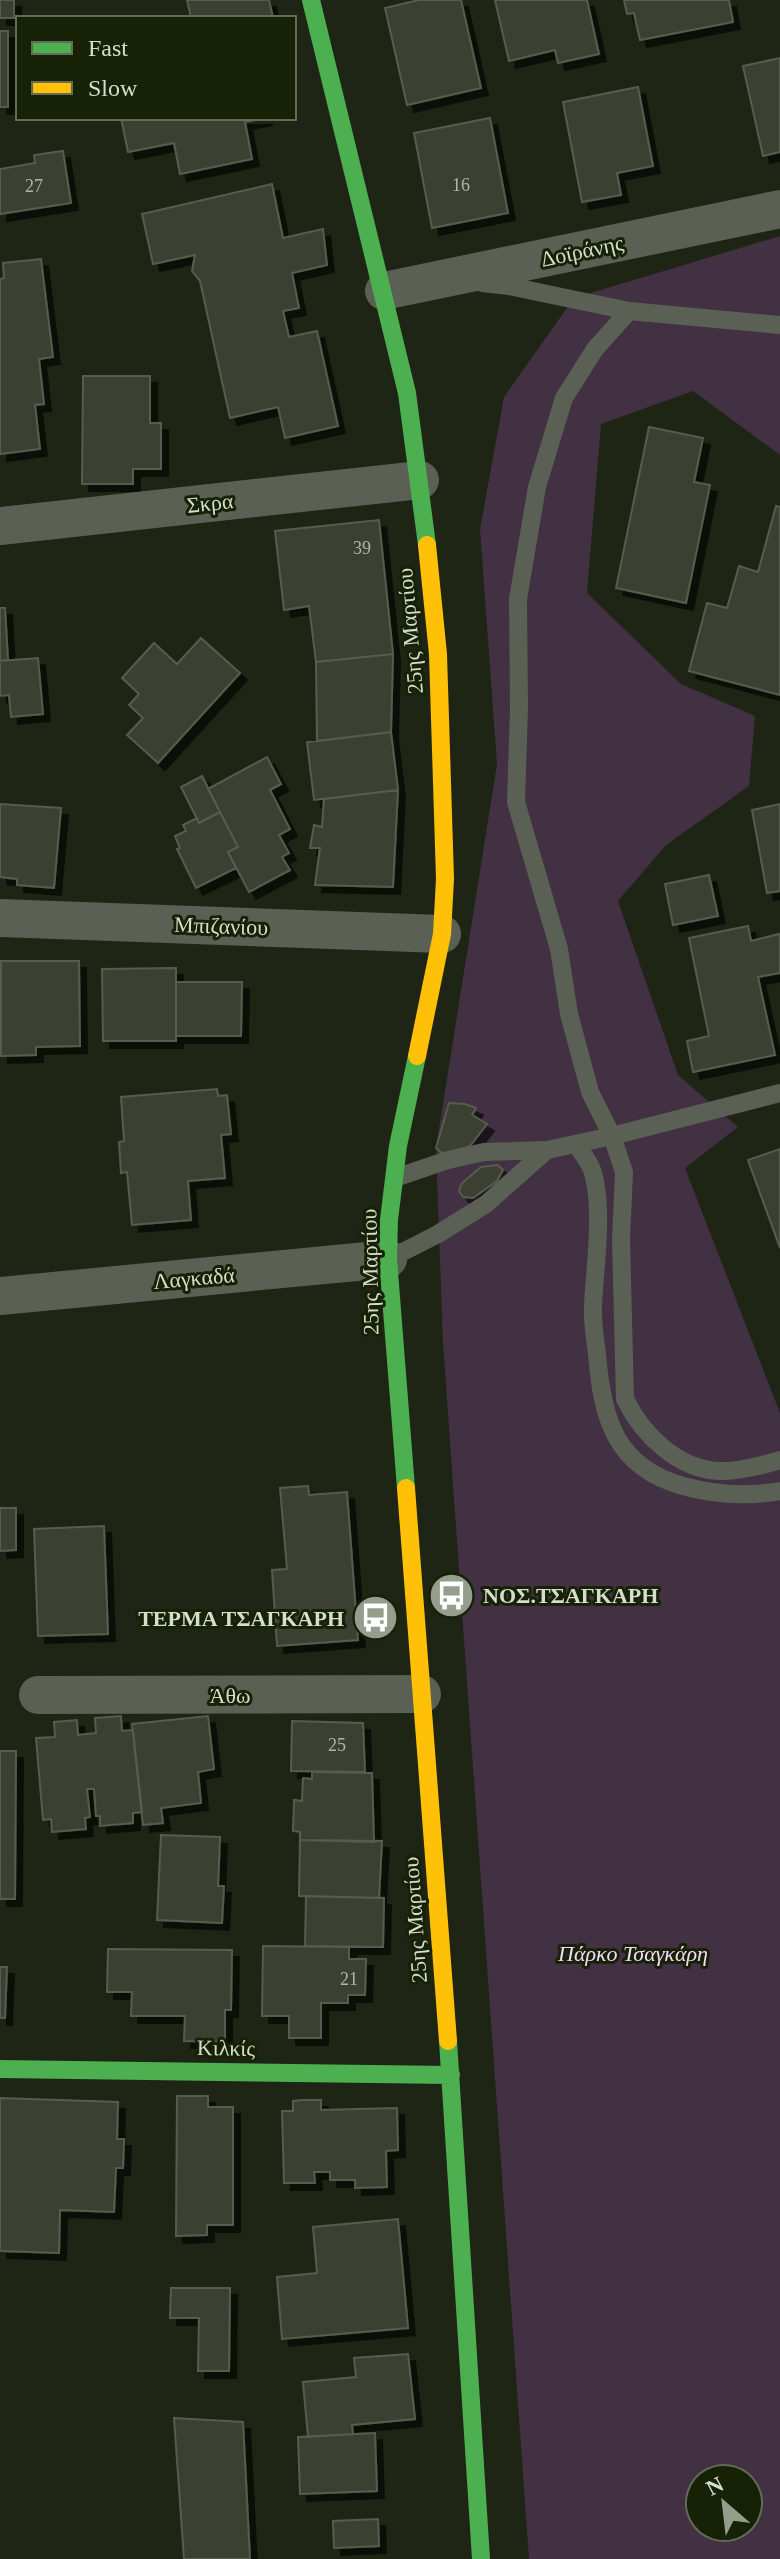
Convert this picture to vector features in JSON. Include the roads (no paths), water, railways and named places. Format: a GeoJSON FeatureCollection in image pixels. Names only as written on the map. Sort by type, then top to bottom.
{"type":"FeatureCollection","features":[{"type":"Feature","properties":{"kind":"street","name":"25ης Μαρτίου"},"geometry":{"type":"LineString","coordinates":[[311,0],[407,393],[420,480],[438,654],[445,879],[442,934],[398,1146],[389,1220],[388,1259],[451,2075],[481,2559]]}},
{"type":"Feature","properties":{"kind":"street","name":"Δοϊράνης"},"geometry":{"type":"LineString","coordinates":[[384,291],[780,209]]}},
{"type":"Feature","properties":{"kind":"street","name":"Σκρα"},"geometry":{"type":"LineString","coordinates":[[0,526],[420,480]]}},
{"type":"Feature","properties":{"kind":"street","name":"Μπιζανίου"},"geometry":{"type":"LineString","coordinates":[[0,918],[442,934]]}},
{"type":"Feature","properties":{"kind":"street","name":"Λαγκαδά"},"geometry":{"type":"LineString","coordinates":[[0,1296],[388,1259]]}},
{"type":"Feature","properties":{"kind":"street","name":"Άθω"},"geometry":{"type":"LineString","coordinates":[[38,1695],[422,1694]]}},
{"type":"Feature","properties":{"kind":"street","name":"Κιλκίς"},"geometry":{"type":"LineString","coordinates":[[0,2069],[451,2075]]}},
{"type":"Feature","properties":{"kind":"lane"},"geometry":{"type":"LineString","coordinates":[[444,280],[509,286],[629,311],[780,325]]}},
{"type":"Feature","properties":{"kind":"lane"},"geometry":{"type":"LineString","coordinates":[[629,311],[595,349],[564,398],[537,487],[518,599],[516,802],[559,949],[569,1014],[590,1092],[612,1136],[624,1172],[621,1239],[625,1399],[636,1422],[656,1442],[685,1463],[719,1471],[780,1460]]}},
{"type":"Feature","properties":{"kind":"lane"},"geometry":{"type":"LineString","coordinates":[[395,1178],[448,1160],[484,1152],[547,1150],[780,1093]]}},
{"type":"Feature","properties":{"kind":"lane"},"geometry":{"type":"LineString","coordinates":[[576,1144],[592,1170],[596,1200],[594,1324],[604,1409],[615,1439],[634,1462],[664,1481],[715,1494],[760,1495],[780,1491]]}},
{"type":"Feature","properties":{"kind":"lane"},"geometry":{"type":"LineString","coordinates":[[388,1259],[438,1234],[486,1204],[547,1150]]}},
{"type":"Feature","properties":{"kind":"place","name":"ΝΟΣ.ΤΣΑΓΚΑΡΗ"},"geometry":{"type":"Point","coordinates":[452,1595]}},
{"type":"Feature","properties":{"kind":"place","name":"ΤΕΡΜΑ ΤΣΑΓΚΑΡΗ"},"geometry":{"type":"Point","coordinates":[375,1618]}},
{"type":"Feature","properties":{"kind":"park label","name":"Πάρκο Τσαγκάρη"},"geometry":{"type":"Point","coordinates":[633,1953]}}]}
